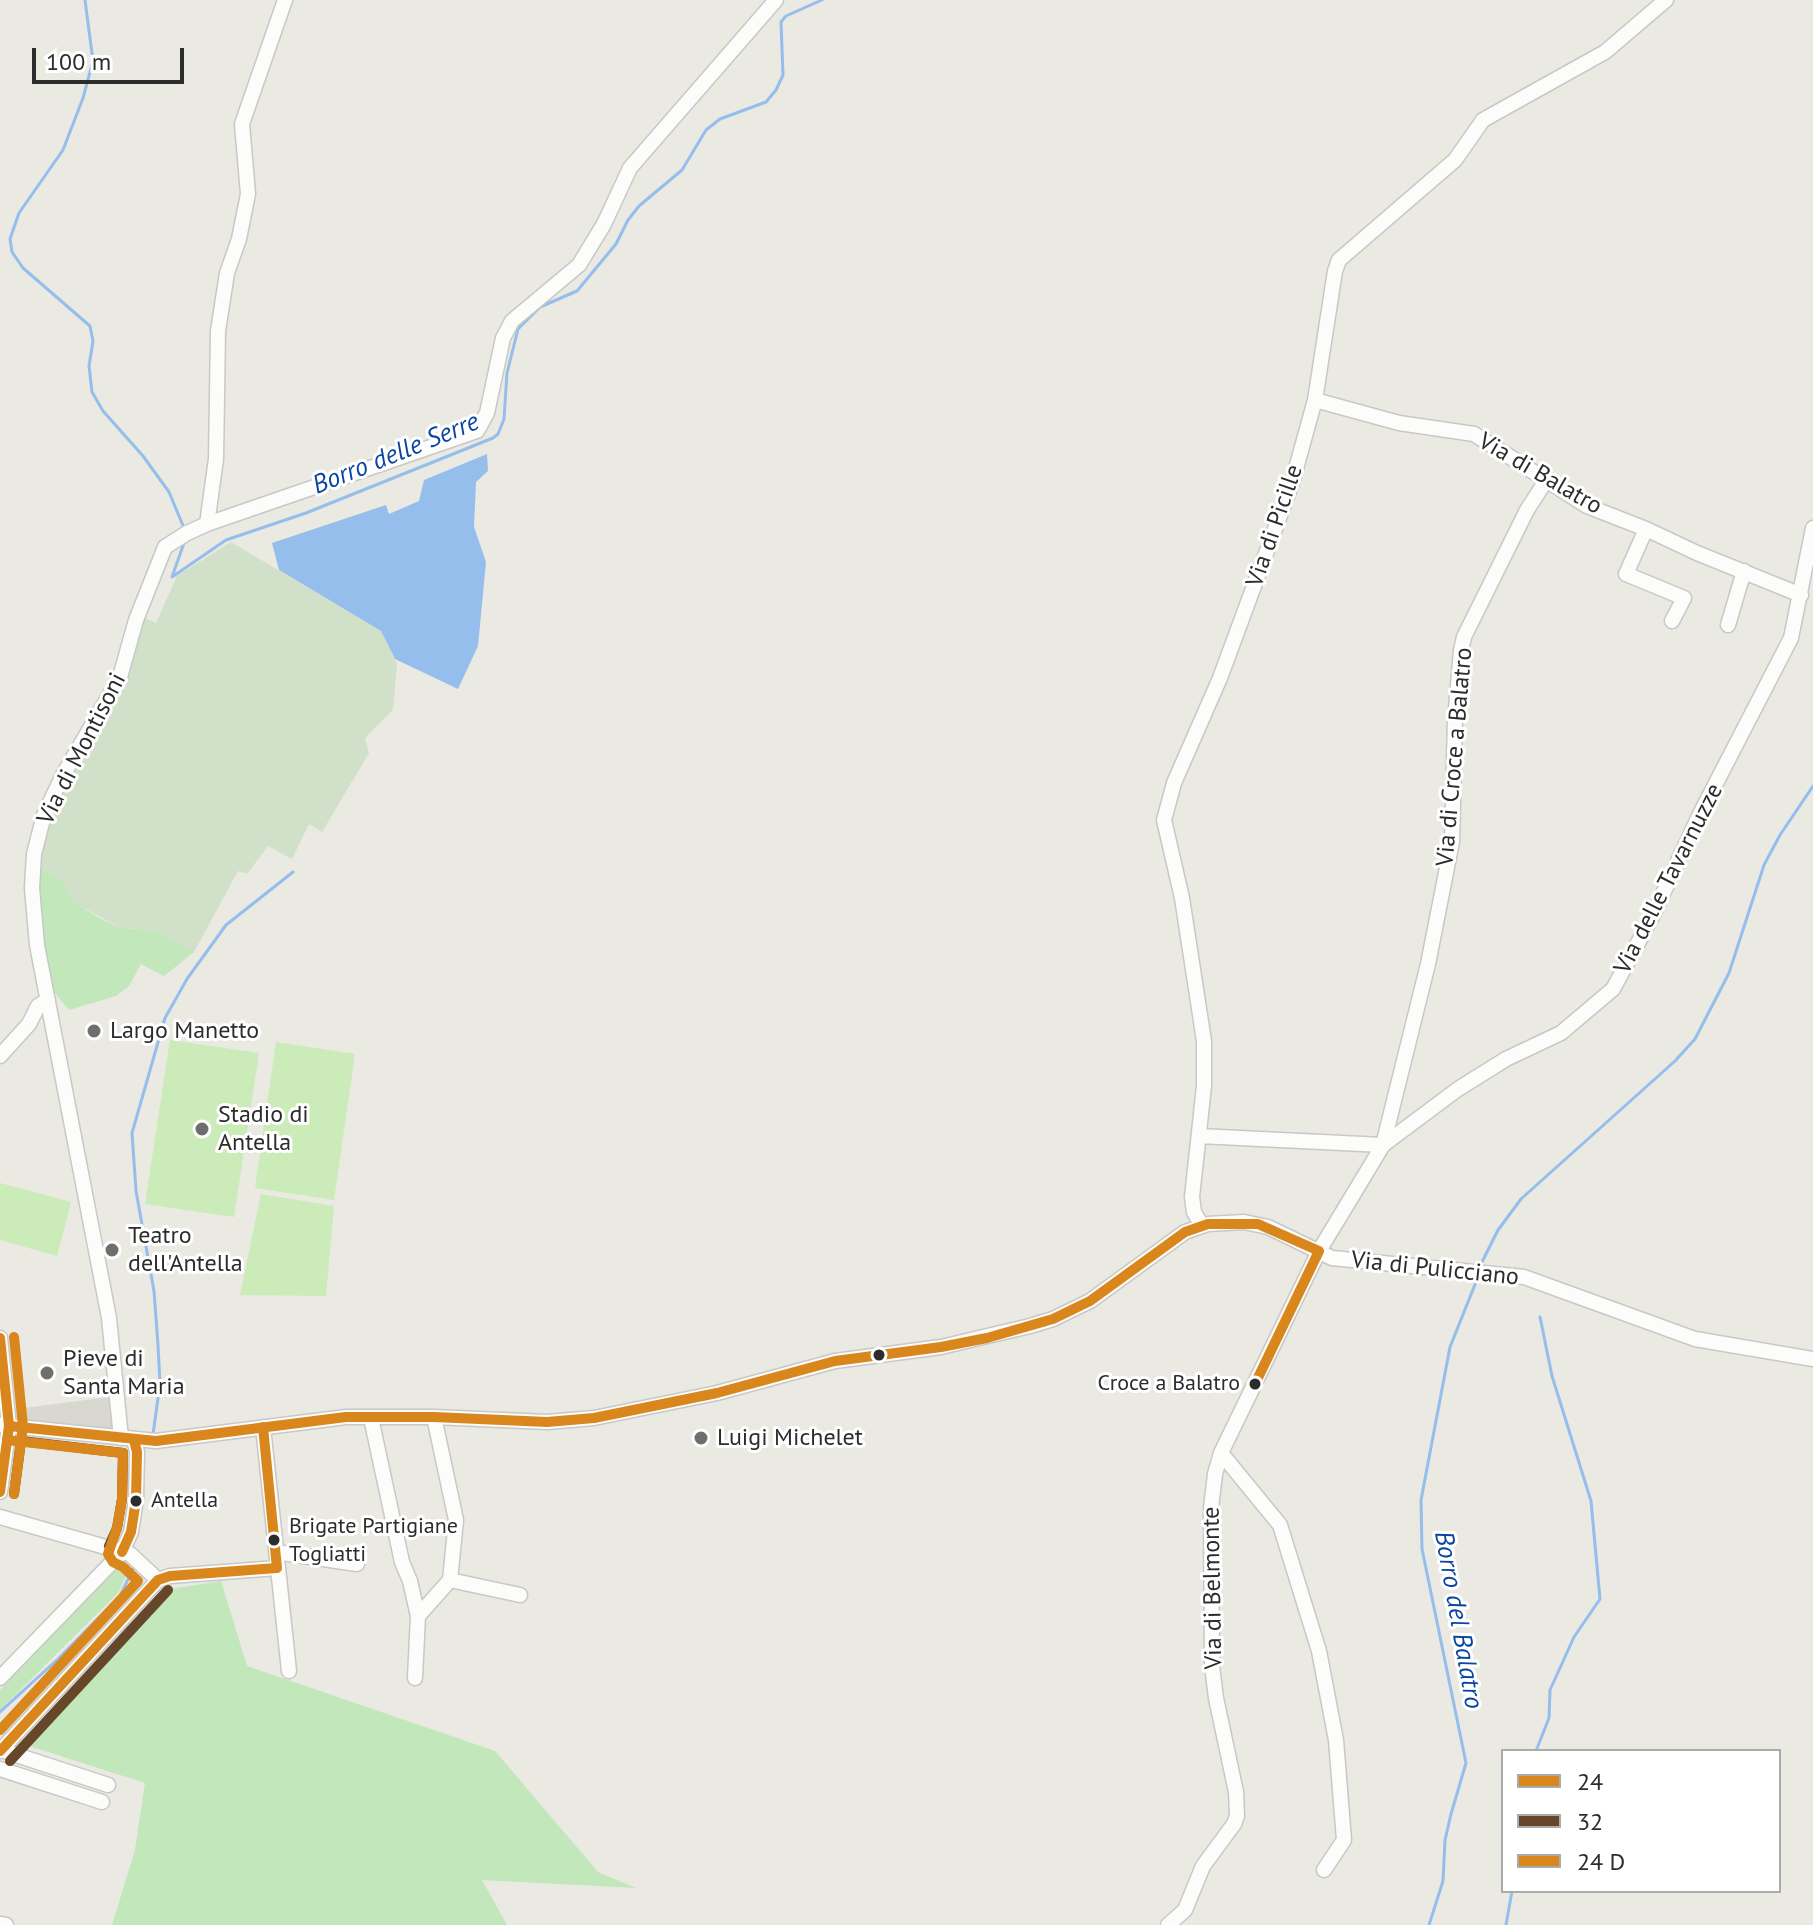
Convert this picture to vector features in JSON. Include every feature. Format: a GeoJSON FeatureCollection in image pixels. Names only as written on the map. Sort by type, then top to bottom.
{"type":"FeatureCollection","features":[{"type":"Feature","properties":{"kind":"street"},"geometry":{"type":"LineString","coordinates":[[207,524],[216,459],[218,331],[227,273],[239,239],[248,194],[242,124],[285,0]]}},
{"type":"Feature","properties":{"kind":"street","name":"Via di Montisoni"},"geometry":{"type":"LineString","coordinates":[[122,1552],[131,1532],[136,1500],[137,1452],[127,1439],[109,1318],[37,945],[32,888],[34,854],[44,815],[63,775],[120,677],[136,620],[165,547],[207,524],[477,431],[487,413],[503,338],[512,321],[579,265],[604,224],[630,168],[776,0]]}},
{"type":"Feature","properties":{"kind":"street","name":"Via di Picille"},"geometry":{"type":"LineString","coordinates":[[1179,1236],[1192,1197],[1204,1086],[1204,1041],[1182,898],[1164,820],[1174,783],[1220,678],[1292,483],[1315,400],[1335,271],[1345,253],[1455,160],[1483,120],[1605,52],[1666,0]]}},
{"type":"Feature","properties":{"kind":"street","name":"Via di Balatro"},"geometry":{"type":"LineString","coordinates":[[1315,400],[1399,423],[1474,434],[1587,506],[1801,595]]}},
{"type":"Feature","properties":{"kind":"street","name":"Via di Croce a Balatro"},"geometry":{"type":"LineString","coordinates":[[1383,1145],[1428,964],[1452,842],[1456,705],[1464,637],[1527,510],[1547,479]]}},
{"type":"Feature","properties":{"kind":"street","name":"Via delle Tavarnuzze"},"geometry":{"type":"LineString","coordinates":[[1319,1251],[1383,1145],[1458,1089],[1506,1059],[1561,1033],[1613,989],[1791,638],[1813,528]]}},
{"type":"Feature","properties":{"kind":"street"},"geometry":{"type":"LineString","coordinates":[[1646,529],[1626,574],[1684,598],[1672,621]]}},
{"type":"Feature","properties":{"kind":"street"},"geometry":{"type":"LineString","coordinates":[[1728,625],[1744,571]]}},
{"type":"Feature","properties":{"kind":"street"},"geometry":{"type":"LineString","coordinates":[[0,1056],[29,1024],[38,1006],[48,1000]]}},
{"type":"Feature","properties":{"kind":"street"},"geometry":{"type":"LineString","coordinates":[[1199,1136],[1383,1145]]}},
{"type":"Feature","properties":{"kind":"street","name":"Via di Picille"},"geometry":{"type":"LineString","coordinates":[[1192,1197],[1194,1212],[1202,1226]]}},
{"type":"Feature","properties":{"kind":"street","name":"Via di Pulicciano"},"geometry":{"type":"LineString","coordinates":[[4,1426],[127,1439],[178,1440],[346,1417],[547,1422],[594,1418],[717,1393],[835,1361],[931,1349],[987,1338],[1053,1319],[1078,1307],[1179,1236],[1202,1226],[1244,1222],[1258,1224],[1338,1259],[1524,1277],[1695,1339],[1813,1359]]}},
{"type":"Feature","properties":{"kind":"street","name":"Via di Belmonte"},"geometry":{"type":"LineString","coordinates":[[1168,1925],[1185,1910],[1203,1866],[1237,1816],[1236,1792],[1212,1666],[1211,1508],[1215,1474],[1221,1453],[1319,1251]]}},
{"type":"Feature","properties":{"kind":"street"},"geometry":{"type":"LineString","coordinates":[[0,1338],[4,1426],[0,1492]]}},
{"type":"Feature","properties":{"kind":"street"},"geometry":{"type":"LineString","coordinates":[[418,1616],[450,1580],[456,1520],[434,1417]]}},
{"type":"Feature","properties":{"kind":"street"},"geometry":{"type":"LineString","coordinates":[[371,1418],[402,1562],[418,1616],[415,1678]]}},
{"type":"Feature","properties":{"kind":"street"},"geometry":{"type":"LineString","coordinates":[[263,1427],[289,1671]]}},
{"type":"Feature","properties":{"kind":"street"},"geometry":{"type":"LineString","coordinates":[[1221,1453],[1280,1525],[1319,1651],[1336,1740],[1344,1840],[1324,1870]]}},
{"type":"Feature","properties":{"kind":"street"},"geometry":{"type":"LineString","coordinates":[[0,1517],[130,1554],[158,1580]]}},
{"type":"Feature","properties":{"kind":"street"},"geometry":{"type":"LineString","coordinates":[[0,1678],[122,1552]]}},
{"type":"Feature","properties":{"kind":"street"},"geometry":{"type":"LineString","coordinates":[[276,1552],[357,1564]]}},
{"type":"Feature","properties":{"kind":"street"},"geometry":{"type":"LineString","coordinates":[[108,1785],[0,1750],[158,1580],[170,1576],[277,1568]]}},
{"type":"Feature","properties":{"kind":"street"},"geometry":{"type":"LineString","coordinates":[[450,1580],[520,1595]]}},
{"type":"Feature","properties":{"kind":"street"},"geometry":{"type":"LineString","coordinates":[[0,1769],[102,1802]]}},
{"type":"Feature","properties":{"kind":"street"},"geometry":{"type":"LineString","coordinates":[[0,1924],[6,1925]]}},
{"type":"Feature","properties":{"kind":"green space"},"geometry":{"type":"Polygon","coordinates":[[[231,542],[381,631],[397,664],[393,710],[365,738],[369,753],[322,832],[309,824],[292,859],[268,846],[247,874],[238,871],[194,952],[153,930],[121,928],[78,905],[63,881],[38,867],[39,855],[69,772],[118,695],[145,618],[156,623],[177,576],[231,542]]]}},
{"type":"Feature","properties":{"kind":"green space"},"geometry":{"type":"Polygon","coordinates":[[[38,867],[63,881],[78,905],[101,919],[121,928],[153,930],[194,952],[164,976],[141,964],[129,986],[116,996],[69,1010],[50,987],[38,895],[38,867]]]}},
{"type":"Feature","properties":{"kind":"green space","name":"Stadio di Antella"},"geometry":{"type":"Polygon","coordinates":[[[170,1040],[259,1053],[234,1217],[145,1204],[170,1040]]]}},
{"type":"Feature","properties":{"kind":"green space"},"geometry":{"type":"Polygon","coordinates":[[[276,1042],[355,1054],[334,1200],[255,1188],[276,1042]]]}},
{"type":"Feature","properties":{"kind":"green space"},"geometry":{"type":"Polygon","coordinates":[[[0,1183],[71,1202],[57,1256],[0,1240],[0,1183]]]}},
{"type":"Feature","properties":{"kind":"green space"},"geometry":{"type":"Polygon","coordinates":[[[261,1194],[334,1206],[326,1296],[240,1295],[261,1194]]]}},
{"type":"Feature","properties":{"kind":"green space"},"geometry":{"type":"Polygon","coordinates":[[[124,1562],[131,1566],[118,1593],[0,1710],[0,1690],[124,1562]]]}},
{"type":"Feature","properties":{"kind":"green space"},"geometry":{"type":"Polygon","coordinates":[[[221,1581],[247,1666],[495,1751],[598,1872],[636,1888],[482,1880],[507,1925],[112,1925],[135,1850],[145,1783],[23,1744],[165,1590],[221,1581]]]}},
{"type":"Feature","properties":{"kind":"shaded area"},"geometry":{"type":"Polygon","coordinates":[[[118,1396],[121,1438],[9,1426],[8,1410],[118,1396]]]}},
{"type":"Feature","properties":{"kind":"water"},"geometry":{"type":"Polygon","coordinates":[[[487,454],[488,471],[476,482],[474,527],[486,562],[478,646],[458,689],[395,659],[381,631],[279,570],[272,543],[386,505],[389,514],[419,501],[424,480],[487,454]]]}},
{"type":"Feature","properties":{"kind":"waterway"},"geometry":{"type":"LineString","coordinates":[[85,0],[93,61],[83,98],[63,150],[19,213],[10,239],[12,252],[23,268],[90,326],[93,341],[89,366],[92,392],[103,411],[143,456],[169,492],[184,528]]}},
{"type":"Feature","properties":{"kind":"waterway","name":"Borro delle Serre"},"geometry":{"type":"LineString","coordinates":[[172,577],[226,540],[306,513],[498,434],[504,419],[507,373],[518,329],[540,307],[577,291],[616,244],[639,206],[682,170],[706,130],[720,119],[766,102],[783,75],[781,22],[786,16],[822,0]]}},
{"type":"Feature","properties":{"kind":"waterway"},"geometry":{"type":"LineString","coordinates":[[172,577],[184,543]]}},
{"type":"Feature","properties":{"kind":"waterway","name":"Borro del Balatro"},"geometry":{"type":"LineString","coordinates":[[1481,1264],[1498,1230],[1521,1199],[1675,1061],[1695,1039],[1729,973],[1764,865],[1813,786]]}},
{"type":"Feature","properties":{"kind":"waterway"},"geometry":{"type":"LineString","coordinates":[[153,1434],[160,1384],[158,1345],[154,1291],[136,1191],[132,1133],[165,1018],[187,979],[226,925],[293,872]]}},
{"type":"Feature","properties":{"kind":"waterway","name":"Borro del Balatro"},"geometry":{"type":"LineString","coordinates":[[1429,1925],[1443,1881],[1445,1840],[1466,1763],[1422,1549],[1421,1500],[1450,1347],[1478,1277]]}},
{"type":"Feature","properties":{"kind":"waterway"},"geometry":{"type":"LineString","coordinates":[[1537,1749],[1549,1718],[1550,1690],[1574,1637],[1600,1599],[1591,1501],[1552,1376],[1540,1317]]}},
{"type":"Feature","properties":{"kind":"waterway"},"geometry":{"type":"LineString","coordinates":[[0,1712],[120,1596],[133,1569]]}},
{"type":"Feature","properties":{"kind":"waterway"},"geometry":{"type":"LineString","coordinates":[[1506,1925],[1512,1893]]}},
{"type":"Feature","properties":{"kind":"transit line","name":"24"},"geometry":{"type":"LineString","coordinates":[[9,1426],[156,1441],[346,1417],[547,1422],[594,1418],[717,1393],[835,1361],[941,1347],[987,1338],[1053,1319],[1090,1301],[1185,1232],[1208,1224],[1258,1224],[1319,1251]]}},
{"type":"Feature","properties":{"kind":"transit line","name":"24"},"geometry":{"type":"LineString","coordinates":[[1255,1384],[1319,1251]]}},
{"type":"Feature","properties":{"kind":"transit line"},"geometry":{"type":"LineString","coordinates":[[14,1337],[23,1426],[14,1494]]}},
{"type":"Feature","properties":{"kind":"transit line","name":"24"},"geometry":{"type":"LineString","coordinates":[[0,1338],[9,1426],[0,1492]]}},
{"type":"Feature","properties":{"kind":"transit line","name":"24"},"geometry":{"type":"LineString","coordinates":[[263,1427],[277,1568]]}},
{"type":"Feature","properties":{"kind":"transit line"},"geometry":{"type":"LineString","coordinates":[[0,1730],[138,1581],[113,1562],[108,1554],[122,1499],[123,1453],[7,1440]]}},
{"type":"Feature","properties":{"kind":"transit line","name":"24"},"geometry":{"type":"LineString","coordinates":[[122,1552],[131,1532],[136,1500],[137,1452],[134,1440]]}},
{"type":"Feature","properties":{"kind":"transit line","name":"32"},"geometry":{"type":"LineString","coordinates":[[14,1494],[21,1441],[123,1453],[122,1499],[117,1528],[109,1546]]}},
{"type":"Feature","properties":{"kind":"transit line","name":"24"},"geometry":{"type":"LineString","coordinates":[[0,1751],[158,1580],[170,1576],[277,1568]]}},
{"type":"Feature","properties":{"kind":"transit line","name":"32"},"geometry":{"type":"LineString","coordinates":[[10,1761],[168,1590]]}},
{"type":"Feature","properties":{"kind":"place","name":"Largo Manetto"},"geometry":{"type":"Point","coordinates":[94,1031]}},
{"type":"Feature","properties":{"kind":"place","name":"Stadio di Antella"},"geometry":{"type":"Point","coordinates":[202,1129]}},
{"type":"Feature","properties":{"kind":"place","name":"Teatro dell'Antella"},"geometry":{"type":"Point","coordinates":[112,1250]}},
{"type":"Feature","properties":{"kind":"place","name":"Pieve di Santa Maria"},"geometry":{"type":"Point","coordinates":[47,1373]}},
{"type":"Feature","properties":{"kind":"place","name":"Croce a Balatro"},"geometry":{"type":"Point","coordinates":[1255,1384]}},
{"type":"Feature","properties":{"kind":"place","name":"Luigi Michelet"},"geometry":{"type":"Point","coordinates":[701,1438]}},
{"type":"Feature","properties":{"kind":"place","name":"Antella"},"geometry":{"type":"Point","coordinates":[136,1501]}},
{"type":"Feature","properties":{"kind":"place","name":"Brigate Partigiane Togliatti"},"geometry":{"type":"Point","coordinates":[274,1540]}}]}
